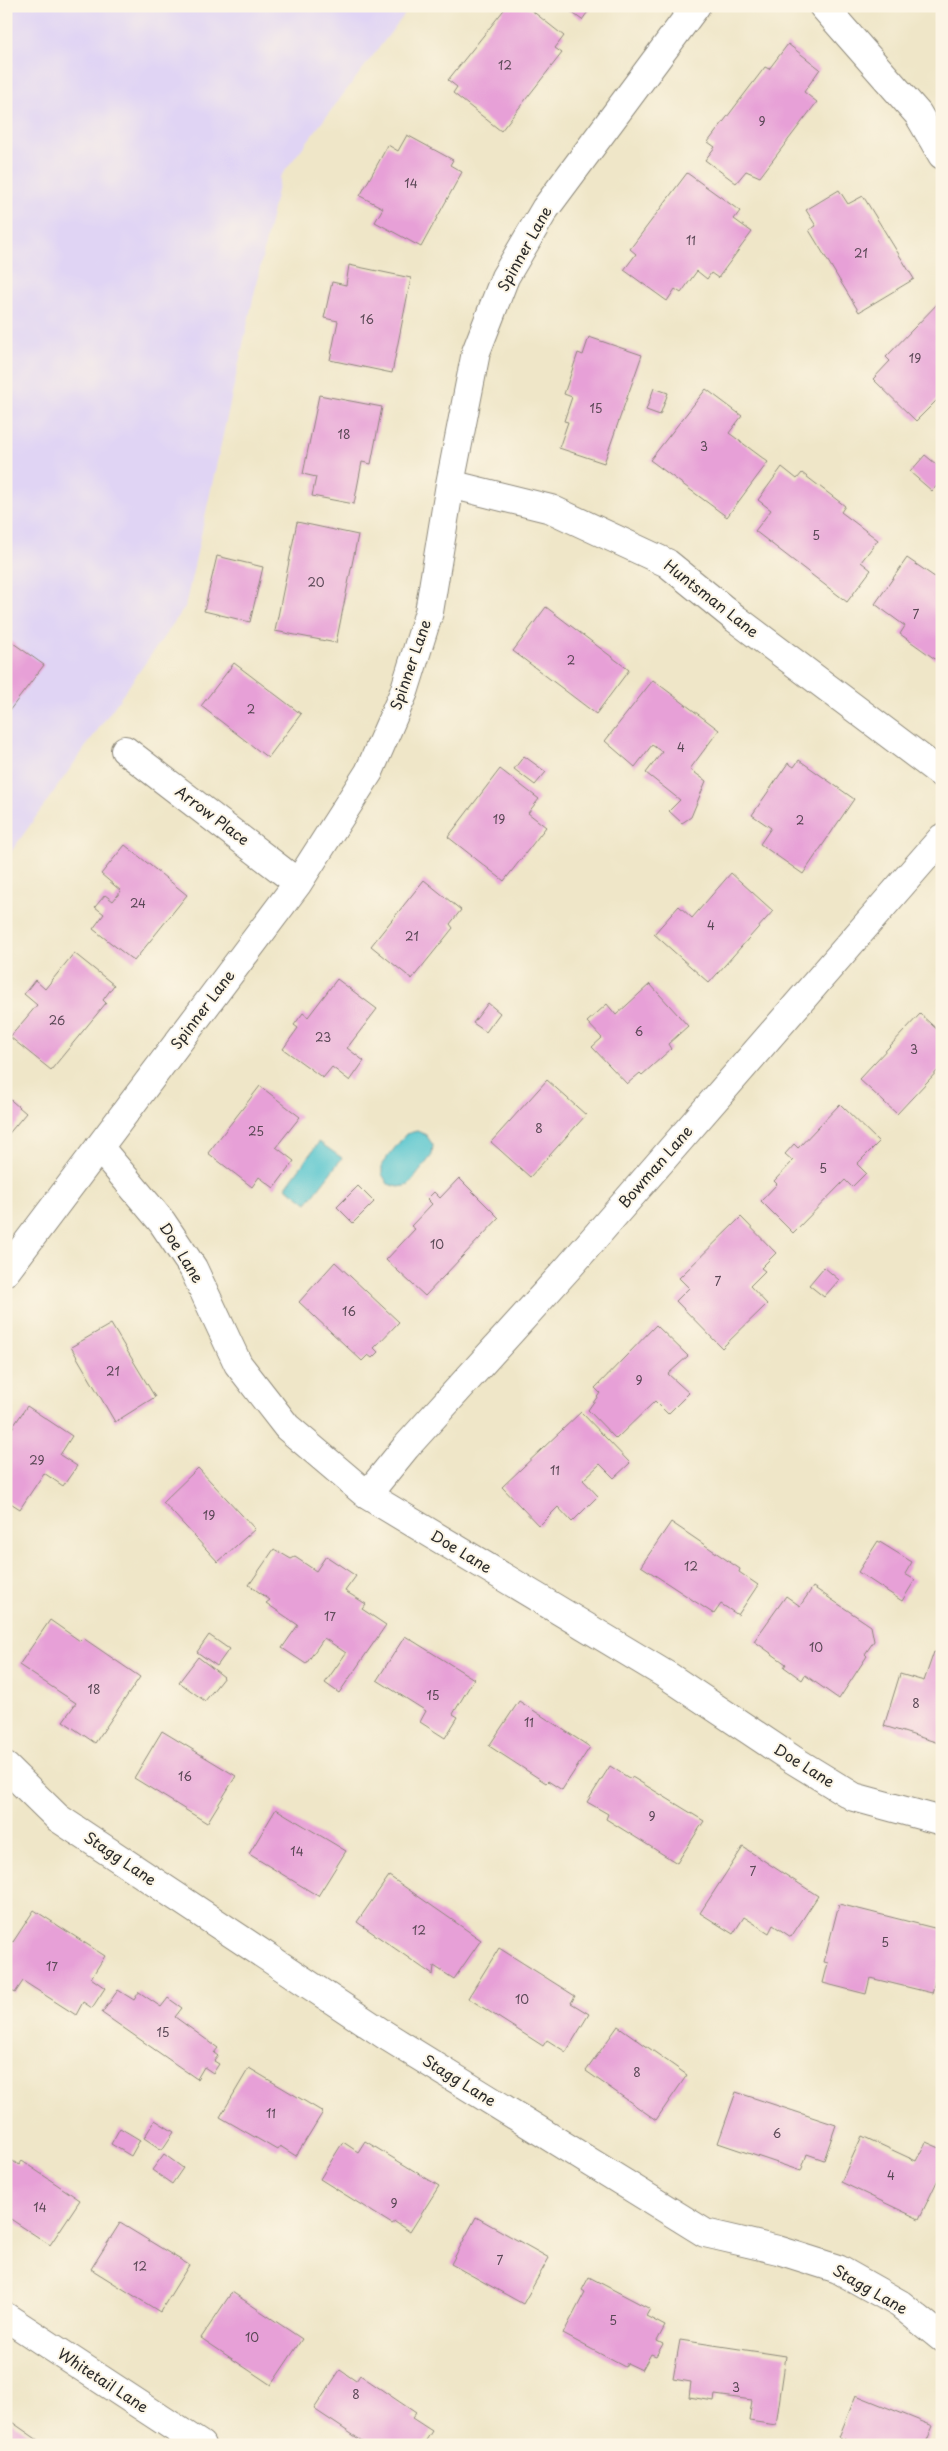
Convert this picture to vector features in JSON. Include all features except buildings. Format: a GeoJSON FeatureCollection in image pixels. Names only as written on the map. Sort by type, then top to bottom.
{"type":"FeatureCollection","features":[{"type":"Feature","properties":{"kind":"street","name":"Spinner Lane"},"geometry":{"type":"LineString","coordinates":[[6,1271],[298,884],[369,772],[404,692],[429,612],[450,484],[476,352],[506,277],[545,209],[696,6]]}},
{"type":"Feature","properties":{"kind":"street"},"geometry":{"type":"LineString","coordinates":[[823,6],[918,114],[942,155]]}},
{"type":"Feature","properties":{"kind":"street","name":"Huntsman Lane"},"geometry":{"type":"LineString","coordinates":[[450,484],[551,509],[667,563],[736,619],[942,774]]}},
{"type":"Feature","properties":{"kind":"street","name":"Arrow Place"},"geometry":{"type":"LineString","coordinates":[[125,750],[298,884]]}},
{"type":"Feature","properties":{"kind":"street","name":"Bowman Lane"},"geometry":{"type":"LineString","coordinates":[[367,1495],[406,1447],[570,1266],[942,838]]}},
{"type":"Feature","properties":{"kind":"street","name":"Doe Lane"},"geometry":{"type":"LineString","coordinates":[[99,1147],[162,1222],[193,1268],[238,1364],[287,1427],[367,1495],[668,1676],[792,1759],[854,1797],[942,1820]]}},
{"type":"Feature","properties":{"kind":"street","name":"Stagg Lane"},"geometry":{"type":"LineString","coordinates":[[6,1767],[58,1818],[385,2036],[705,2233],[778,2250],[838,2269],[900,2304],[942,2338]]}},
{"type":"Feature","properties":{"kind":"street","name":"Whitetail Lane"},"geometry":{"type":"LineString","coordinates":[[6,2317],[201,2445]]}},
{"type":"Feature","properties":{"kind":"shaded area"},"geometry":{"type":"Polygon","coordinates":[[[6,6],[411,6],[280,177],[185,607],[6,859],[6,6]]]}},
{"type":"Feature","properties":{"kind":"water"},"geometry":{"type":"Polygon","coordinates":[[[417,1131],[426,1135],[433,1145],[432,1155],[409,1185],[399,1187],[388,1184],[382,1174],[382,1164],[406,1134],[417,1131]]]}},
{"type":"Feature","properties":{"kind":"water"},"geometry":{"type":"Polygon","coordinates":[[[319,1142],[342,1158],[307,1203],[286,1187],[319,1142]]]}}]}
